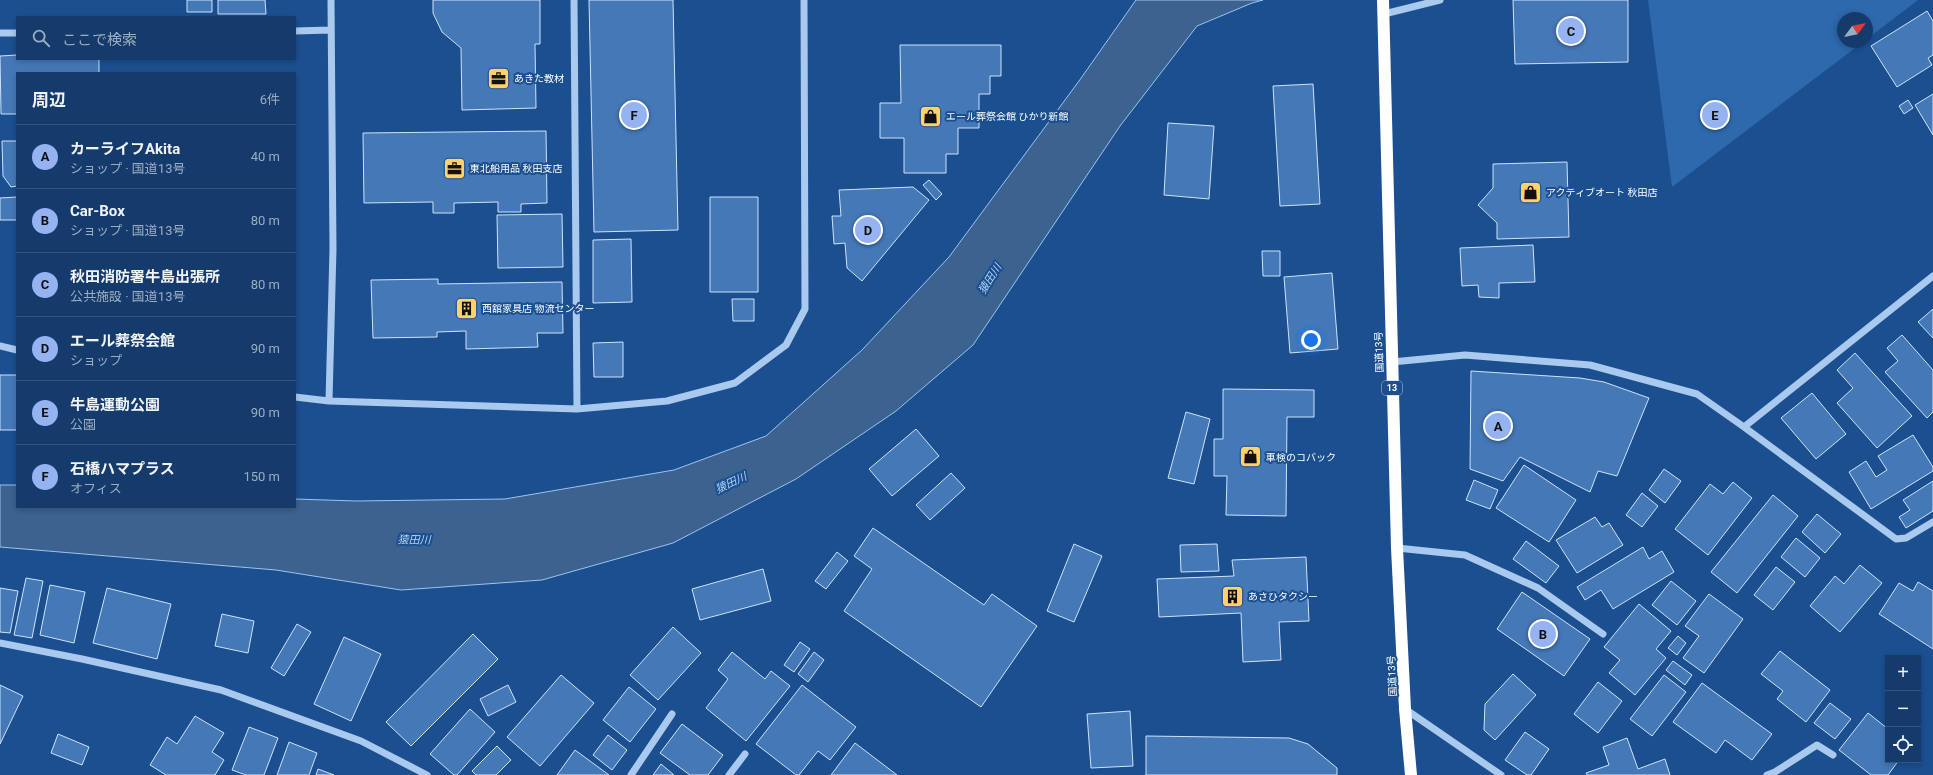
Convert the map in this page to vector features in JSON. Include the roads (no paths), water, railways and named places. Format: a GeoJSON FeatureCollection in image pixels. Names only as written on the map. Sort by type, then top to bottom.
{"type":"FeatureCollection","features":[{"type":"Feature","properties":{"kind":"highway","name":"国道13号"},"geometry":{"type":"LineString","coordinates":[[1383,0],[1398,548],[1405,709],[1411,775]]}},
{"type":"Feature","properties":{"kind":"street"},"geometry":{"type":"LineString","coordinates":[[329,401],[333,250],[331,0]]}},
{"type":"Feature","properties":{"kind":"street"},"geometry":{"type":"LineString","coordinates":[[574,0],[577,410]]}},
{"type":"Feature","properties":{"kind":"street"},"geometry":{"type":"LineString","coordinates":[[296,397],[329,401],[577,410],[667,401],[735,383],[786,345],[805,309],[804,0]]}},
{"type":"Feature","properties":{"kind":"street"},"geometry":{"type":"LineString","coordinates":[[1384,14],[1440,0]]}},
{"type":"Feature","properties":{"kind":"street"},"geometry":{"type":"LineString","coordinates":[[296,31],[331,30]]}},
{"type":"Feature","properties":{"kind":"street"},"geometry":{"type":"LineString","coordinates":[[0,33],[16,33]]}},
{"type":"Feature","properties":{"kind":"street"},"geometry":{"type":"LineString","coordinates":[[1744,428],[1933,276]]}},
{"type":"Feature","properties":{"kind":"street"},"geometry":{"type":"LineString","coordinates":[[0,346],[16,350]]}},
{"type":"Feature","properties":{"kind":"street"},"geometry":{"type":"LineString","coordinates":[[1392,362],[1465,355],[1590,365],[1697,394],[1896,539],[1906,538],[1933,522]]}},
{"type":"Feature","properties":{"kind":"street"},"geometry":{"type":"LineString","coordinates":[[1398,548],[1465,555],[1538,588],[1603,634]]}},
{"type":"Feature","properties":{"kind":"street"},"geometry":{"type":"LineString","coordinates":[[0,643],[82,659],[221,690],[361,741],[427,775]]}},
{"type":"Feature","properties":{"kind":"street"},"geometry":{"type":"LineString","coordinates":[[1405,709],[1501,775]]}},
{"type":"Feature","properties":{"kind":"street"},"geometry":{"type":"LineString","coordinates":[[631,775],[672,714]]}},
{"type":"Feature","properties":{"kind":"street"},"geometry":{"type":"LineString","coordinates":[[1767,775],[1775,772],[1817,745],[1833,755]]}},
{"type":"Feature","properties":{"kind":"street"},"geometry":{"type":"LineString","coordinates":[[729,775],[745,754]]}},
{"type":"Feature","properties":{"kind":"water","name":"猿田川"},"geometry":{"type":"Polygon","coordinates":[[[1136,0],[1263,0],[1252,3],[1197,26],[1120,126],[973,345],[896,411],[796,479],[673,543],[542,580],[401,590],[276,570],[0,547],[0,485],[16,485],[16,508],[296,508],[296,499],[356,501],[505,499],[674,470],[766,436],[862,350],[949,257],[1079,81],[1136,0]]]}},
{"type":"Feature","properties":{"kind":"place","name":"秋田消防署牛島出張所"},"geometry":{"type":"Point","coordinates":[1571,31]}},
{"type":"Feature","properties":{"kind":"place","name":"あきた教材"},"geometry":{"type":"Point","coordinates":[498,78]}},
{"type":"Feature","properties":{"kind":"place","name":"石橋ハマプラス"},"geometry":{"type":"Point","coordinates":[634,115]}},
{"type":"Feature","properties":{"kind":"place","name":"牛島運動公園"},"geometry":{"type":"Point","coordinates":[1715,115]}},
{"type":"Feature","properties":{"kind":"place","name":"エール葬祭会館 ひかり新館"},"geometry":{"type":"Point","coordinates":[930,116]}},
{"type":"Feature","properties":{"kind":"place","name":"東北船用品 秋田支店"},"geometry":{"type":"Point","coordinates":[455,168]}},
{"type":"Feature","properties":{"kind":"place","name":"アクティブオート 秋田店"},"geometry":{"type":"Point","coordinates":[1531,192]}},
{"type":"Feature","properties":{"kind":"place","name":"エール葬祭会館"},"geometry":{"type":"Point","coordinates":[868,230]}},
{"type":"Feature","properties":{"kind":"place","name":"西舘家具店 物流センター"},"geometry":{"type":"Point","coordinates":[467,308]}},
{"type":"Feature","properties":{"kind":"place","name":"カーライフAkita"},"geometry":{"type":"Point","coordinates":[1498,426]}},
{"type":"Feature","properties":{"kind":"place","name":"車検のコバック"},"geometry":{"type":"Point","coordinates":[1250,457]}},
{"type":"Feature","properties":{"kind":"place","name":"あさひタクシー"},"geometry":{"type":"Point","coordinates":[1233,596]}},
{"type":"Feature","properties":{"kind":"place","name":"Car-Box"},"geometry":{"type":"Point","coordinates":[1543,634]}}]}
